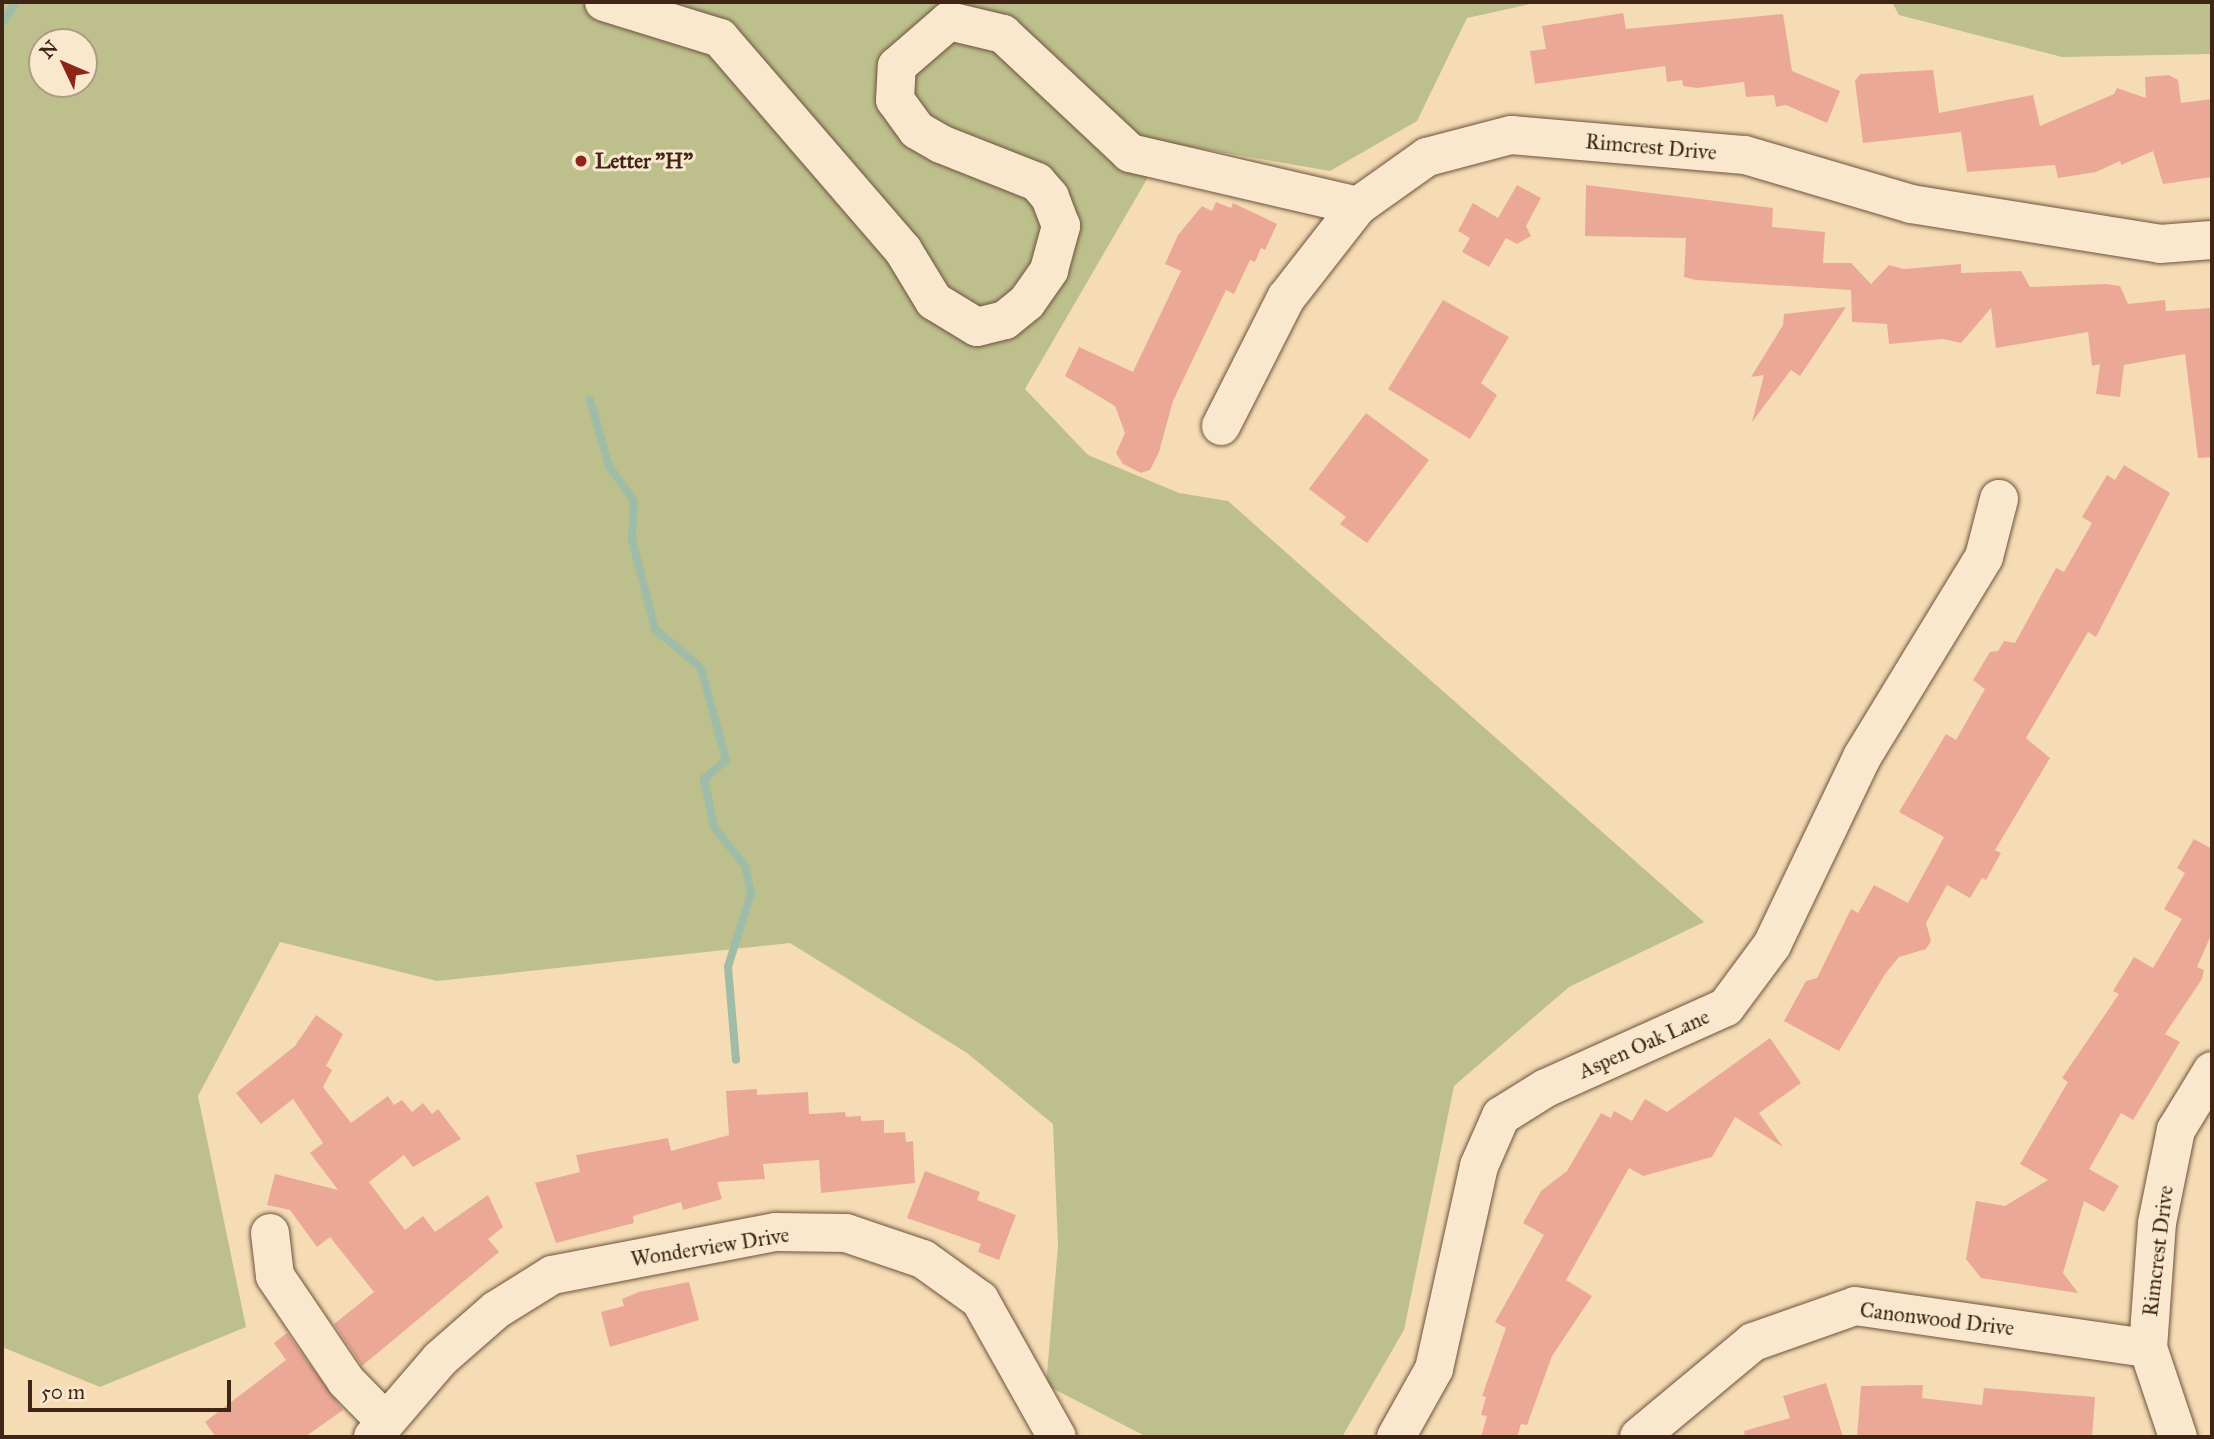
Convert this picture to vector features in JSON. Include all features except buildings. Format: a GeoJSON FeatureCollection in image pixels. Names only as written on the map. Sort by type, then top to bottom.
{"type":"FeatureCollection","features":[{"type":"Feature","properties":{"kind":"street"},"geometry":{"type":"LineString","coordinates":[[604,2],[720,38],[903,250],[934,301],[977,327],[1006,320],[1027,302],[1049,270],[1061,226],[1050,197],[1037,182],[941,144],[917,130],[894,100],[897,66],[949,21],[1003,34],[1130,153],[1358,206]]}},
{"type":"Feature","properties":{"kind":"street","name":"Rimcrest Drive"},"geometry":{"type":"LineString","coordinates":[[1221,426],[1286,298],[1358,206],[1427,157],[1511,135],[1745,155],[1910,204],[2160,244],[2212,240]]}},
{"type":"Feature","properties":{"kind":"street","name":"Aspen Oak Lane"},"geometry":{"type":"LineString","coordinates":[[1396,1437],[1434,1369],[1479,1166],[1501,1116],[1546,1088],[1726,1007],[1772,945],[1862,757],[1984,557],[1999,499]]}},
{"type":"Feature","properties":{"kind":"street","name":"Rimcrest Drive"},"geometry":{"type":"LineString","coordinates":[[2178,1437],[2148,1348],[2157,1223],[2176,1130],[2212,1071]]}},
{"type":"Feature","properties":{"kind":"street","name":"Wonderview Drive"},"geometry":{"type":"LineString","coordinates":[[379,1430],[440,1359],[496,1310],[552,1275],[776,1232],[846,1233],[923,1259],[980,1300],[1057,1437]]}},
{"type":"Feature","properties":{"kind":"street"},"geometry":{"type":"LineString","coordinates":[[271,1233],[275,1276],[379,1430]]}},
{"type":"Feature","properties":{"kind":"street","name":"Canonwood Drive"},"geometry":{"type":"LineString","coordinates":[[1639,1437],[1754,1342],[1855,1306],[2148,1348]]}},
{"type":"Feature","properties":{"kind":"green space"},"geometry":{"type":"Polygon","coordinates":[[[2,2],[1539,2],[1467,18],[1417,121],[1330,171],[1168,143],[1025,389],[1088,455],[1179,493],[1228,501],[1704,922],[1569,987],[1454,1086],[1404,1330],[1342,1437],[1147,1437],[1046,1385],[1058,1246],[1053,1124],[967,1053],[790,943],[437,981],[280,942],[198,1096],[246,1327],[100,1387],[2,1347],[2,2]]]}},
{"type":"Feature","properties":{"kind":"green space"},"geometry":{"type":"Polygon","coordinates":[[[1892,2],[2212,2],[2212,54],[2062,57],[1899,15],[1892,2]]]}},
{"type":"Feature","properties":{"kind":"waterway"},"geometry":{"type":"LineString","coordinates":[[2,23],[16,2]]}},
{"type":"Feature","properties":{"kind":"waterway"},"geometry":{"type":"LineString","coordinates":[[590,400],[609,466],[634,501],[632,539],[655,629],[701,668],[726,760],[704,779],[714,827],[745,866],[751,893],[728,967],[736,1060]]}},
{"type":"Feature","properties":{"kind":"place","name":"Letter \"H\""},"geometry":{"type":"Point","coordinates":[581,161]}}]}
